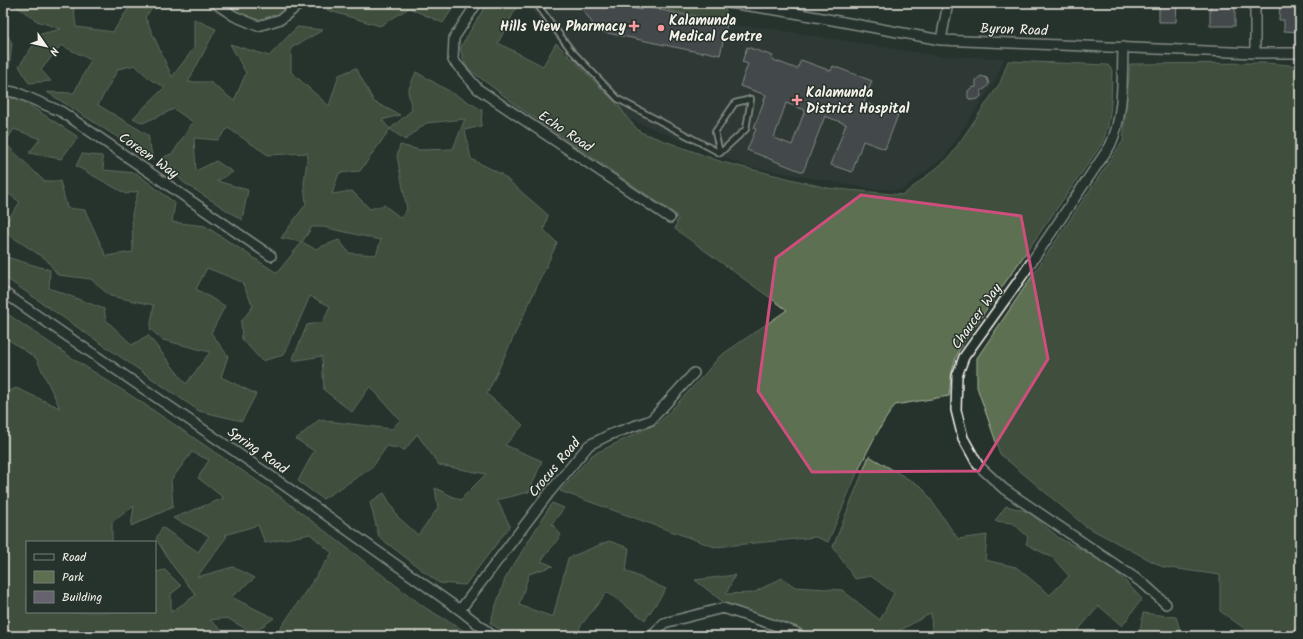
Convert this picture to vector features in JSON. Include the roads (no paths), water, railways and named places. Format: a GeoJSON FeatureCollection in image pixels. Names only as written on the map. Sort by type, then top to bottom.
{"type":"FeatureCollection","features":[{"type":"Feature","properties":{"kind":"street"},"geometry":{"type":"LineString","coordinates":[[215,3],[234,16],[258,26],[281,19],[301,3]]}},
{"type":"Feature","properties":{"kind":"street","name":"Echo Road"},"geometry":{"type":"LineString","coordinates":[[477,3],[454,38],[453,60],[478,89],[670,218]]}},
{"type":"Feature","properties":{"kind":"street","name":"Byron Road"},"geometry":{"type":"LineString","coordinates":[[729,3],[789,12],[941,40],[1255,53],[1300,52]]}},
{"type":"Feature","properties":{"kind":"street"},"geometry":{"type":"LineString","coordinates":[[941,40],[948,3]]}},
{"type":"Feature","properties":{"kind":"street"},"geometry":{"type":"LineString","coordinates":[[1255,3],[1255,53]]}},
{"type":"Feature","properties":{"kind":"street","name":"Chaucer Way"},"geometry":{"type":"LineString","coordinates":[[1123,47],[1120,110],[1116,132],[1110,146],[1022,276],[964,357],[957,376],[956,410],[962,438],[978,465],[1004,489],[1144,584],[1166,604]]}},
{"type":"Feature","properties":{"kind":"street","name":"Coreen Way"},"geometry":{"type":"LineString","coordinates":[[3,90],[18,92],[62,112],[271,256]]}},
{"type":"Feature","properties":{"kind":"street","name":"Spring Road"},"geometry":{"type":"LineString","coordinates":[[3,292],[281,483],[460,610],[493,636]]}},
{"type":"Feature","properties":{"kind":"street","name":"Crocus Road"},"geometry":{"type":"LineString","coordinates":[[460,610],[549,493],[589,445],[609,435],[651,420],[694,373]]}},
{"type":"Feature","properties":{"kind":"street"},"geometry":{"type":"LineString","coordinates":[[652,636],[664,623],[723,608],[795,632],[801,636]]}},
{"type":"Feature","properties":{"kind":"lane"},"geometry":{"type":"LineString","coordinates":[[536,3],[571,50],[618,99],[720,153]]}},
{"type":"Feature","properties":{"kind":"lane"},"geometry":{"type":"LineString","coordinates":[[751,99],[746,128],[720,153],[715,132],[735,103],[751,99]]}},
{"type":"Feature","properties":{"kind":"place","name":"Hills View Pharmacy"},"geometry":{"type":"Point","coordinates":[634,26]}},
{"type":"Feature","properties":{"kind":"place","name":"Kalamunda Medical Centre"},"geometry":{"type":"Point","coordinates":[661,28]}},
{"type":"Feature","properties":{"kind":"place","name":"Kalamunda District Hospital"},"geometry":{"type":"Point","coordinates":[797,100]}}]}
